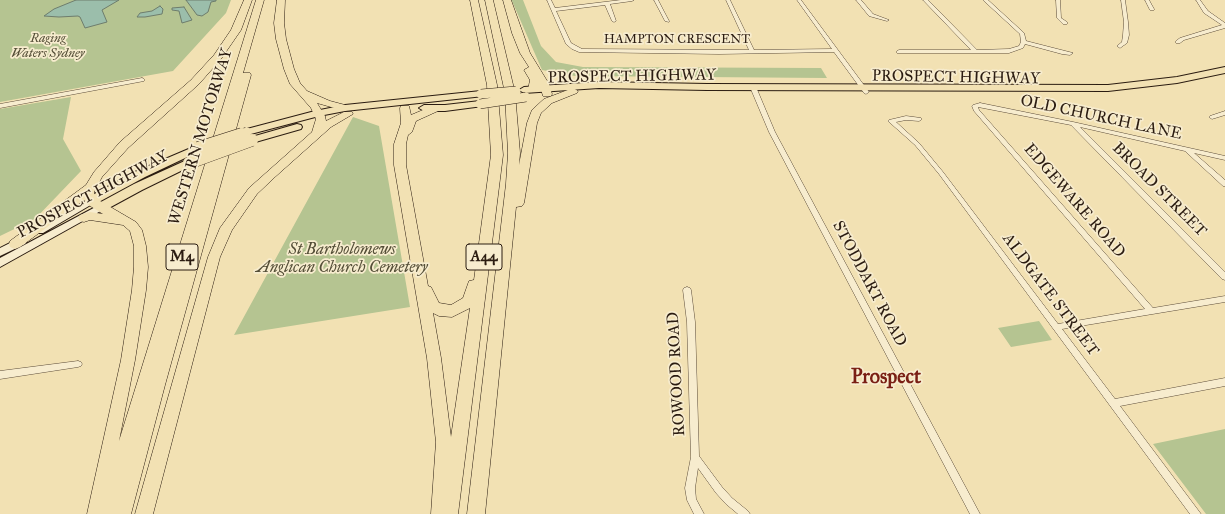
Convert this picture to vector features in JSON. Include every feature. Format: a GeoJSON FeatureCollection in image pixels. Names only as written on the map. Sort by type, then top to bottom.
{"type":"FeatureCollection","features":[{"type":"Feature","properties":{"kind":"highway","name":"WESTERN MOTORWAY"},"geometry":{"type":"LineString","coordinates":[[106,514],[151,358],[260,0]]}},
{"type":"Feature","properties":{"kind":"highway","name":"WESTERN MOTORWAY"},"geometry":{"type":"LineString","coordinates":[[122,514],[159,378],[268,0]]}},
{"type":"Feature","properties":{"kind":"highway"},"geometry":{"type":"LineString","coordinates":[[281,0],[279,23],[283,48],[295,84],[320,116],[317,133]]}},
{"type":"Feature","properties":{"kind":"highway","name":"A44"},"geometry":{"type":"LineString","coordinates":[[449,514],[497,156],[492,86],[474,0]]}},
{"type":"Feature","properties":{"kind":"highway","name":"A44"},"geometry":{"type":"LineString","coordinates":[[476,514],[512,184],[514,128],[508,81],[489,0]]}},
{"type":"Feature","properties":{"kind":"highway"},"geometry":{"type":"LineString","coordinates":[[502,0],[514,41],[535,80],[535,85],[528,92]]}},
{"type":"Feature","properties":{"kind":"highway"},"geometry":{"type":"LineString","coordinates":[[507,0],[525,53],[546,91]]}},
{"type":"Feature","properties":{"kind":"highway"},"geometry":{"type":"LineString","coordinates":[[96,514],[126,368],[140,290],[141,267],[139,237],[136,230],[103,206],[91,201],[88,195],[90,188],[98,175],[124,145],[205,72],[227,45],[236,30],[246,4]]}},
{"type":"Feature","properties":{"kind":"highway"},"geometry":{"type":"LineString","coordinates":[[501,286],[511,246],[534,117],[539,108],[545,103],[573,91]]}},
{"type":"Feature","properties":{"kind":"highway"},"geometry":{"type":"LineString","coordinates":[[303,93],[346,111]]}},
{"type":"Feature","properties":{"kind":"highway"},"geometry":{"type":"LineString","coordinates":[[405,108],[406,123],[400,144],[400,165],[434,358],[444,442],[440,514]]}},
{"type":"Feature","properties":{"kind":"highway"},"geometry":{"type":"LineString","coordinates":[[434,109],[420,114],[412,119],[406,136],[403,153],[404,169],[426,288],[430,302],[434,307],[439,310],[452,311],[464,306],[469,300],[487,234]]}},
{"type":"Feature","properties":{"kind":"highway"},"geometry":{"type":"LineString","coordinates":[[144,514],[155,474],[181,409],[189,383],[217,268],[214,257],[226,228],[253,192],[317,133],[346,111]]}},
{"type":"Feature","properties":{"kind":"highway"},"geometry":{"type":"LineString","coordinates":[[15,244],[72,204],[90,188]]}},
{"type":"Feature","properties":{"kind":"highway"},"geometry":{"type":"LineString","coordinates":[[84,218],[90,216],[125,222]]}},
{"type":"Feature","properties":{"kind":"highway"},"geometry":{"type":"LineString","coordinates":[[474,329],[487,317],[493,318],[497,323]]}},
{"type":"Feature","properties":{"kind":"main road","name":"PROSPECT HIGHWAY"},"geometry":{"type":"LineString","coordinates":[[546,91],[1108,88],[1177,80],[1225,70]]}},
{"type":"Feature","properties":{"kind":"main road","name":"PROSPECT HIGHWAY"},"geometry":{"type":"LineString","coordinates":[[864,89],[1094,95],[1175,89],[1225,78]]}},
{"type":"Feature","properties":{"kind":"main road","name":"PROSPECT HIGHWAY"},"geometry":{"type":"LineString","coordinates":[[0,252],[141,174],[198,148],[249,136],[320,116],[346,111],[481,99],[528,92],[600,85],[753,89]]}},
{"type":"Feature","properties":{"kind":"main road","name":"PROSPECT HIGHWAY"},"geometry":{"type":"LineString","coordinates":[[346,111],[405,108],[434,109],[481,99]]}},
{"type":"Feature","properties":{"kind":"main road","name":"PROSPECT HIGHWAY"},"geometry":{"type":"LineString","coordinates":[[0,263],[138,187],[249,136]]}},
{"type":"Feature","properties":{"kind":"street","name":"HAMPTON CRESCENT"},"geometry":{"type":"LineString","coordinates":[[549,0],[569,44],[581,51],[704,52],[835,50]]}},
{"type":"Feature","properties":{"kind":"street"},"geometry":{"type":"LineString","coordinates":[[553,10],[632,0]]}},
{"type":"Feature","properties":{"kind":"street"},"geometry":{"type":"LineString","coordinates":[[656,0],[666,21]]}},
{"type":"Feature","properties":{"kind":"street"},"geometry":{"type":"LineString","coordinates":[[728,0],[752,51]]}},
{"type":"Feature","properties":{"kind":"street"},"geometry":{"type":"LineString","coordinates":[[799,0],[864,89]]}},
{"type":"Feature","properties":{"kind":"street"},"geometry":{"type":"LineString","coordinates":[[858,0],[871,15],[887,20]]}},
{"type":"Feature","properties":{"kind":"street"},"geometry":{"type":"LineString","coordinates":[[925,0],[975,51]]}},
{"type":"Feature","properties":{"kind":"street"},"geometry":{"type":"LineString","coordinates":[[899,52],[1015,50],[1021,47],[1024,42],[1022,34],[985,0]]}},
{"type":"Feature","properties":{"kind":"street"},"geometry":{"type":"LineString","coordinates":[[1058,0],[1059,18],[1065,24]]}},
{"type":"Feature","properties":{"kind":"street"},"geometry":{"type":"LineString","coordinates":[[1120,46],[1124,42],[1126,35],[1126,22],[1122,0]]}},
{"type":"Feature","properties":{"kind":"street"},"geometry":{"type":"LineString","coordinates":[[1146,0],[1152,9]]}},
{"type":"Feature","properties":{"kind":"street"},"geometry":{"type":"LineString","coordinates":[[1198,0],[1206,12],[1225,26]]}},
{"type":"Feature","properties":{"kind":"street"},"geometry":{"type":"LineString","coordinates":[[607,3],[614,21]]}},
{"type":"Feature","properties":{"kind":"street"},"geometry":{"type":"LineString","coordinates":[[1178,42],[1182,39],[1225,26]]}},
{"type":"Feature","properties":{"kind":"street"},"geometry":{"type":"LineString","coordinates":[[1024,42],[1062,52],[1070,52]]}},
{"type":"Feature","properties":{"kind":"street"},"geometry":{"type":"LineString","coordinates":[[0,106],[142,80]]}},
{"type":"Feature","properties":{"kind":"street","name":"STODDART ROAD"},"geometry":{"type":"LineString","coordinates":[[753,89],[779,146],[975,514]]}},
{"type":"Feature","properties":{"kind":"street","name":"OLD CHURCH LANE"},"geometry":{"type":"LineString","coordinates":[[976,110],[975,106],[980,105],[1225,158]]}},
{"type":"Feature","properties":{"kind":"street","name":"EDGEWARE ROAD"},"geometry":{"type":"LineString","coordinates":[[976,110],[1151,311]]}},
{"type":"Feature","properties":{"kind":"street"},"geometry":{"type":"LineString","coordinates":[[1212,117],[1225,114]]}},
{"type":"Feature","properties":{"kind":"street","name":"ALDGATE STREET"},"geometry":{"type":"LineString","coordinates":[[919,119],[906,118],[891,121],[917,144],[936,167],[1196,514]]}},
{"type":"Feature","properties":{"kind":"street","name":"BROAD STREET"},"geometry":{"type":"LineString","coordinates":[[1073,124],[1225,277]]}},
{"type":"Feature","properties":{"kind":"street"},"geometry":{"type":"LineString","coordinates":[[1187,150],[1225,184]]}},
{"type":"Feature","properties":{"kind":"street","name":"ROWOOD ROAD"},"geometry":{"type":"LineString","coordinates":[[687,290],[691,322],[695,457],[690,488],[692,500],[699,514]]}},
{"type":"Feature","properties":{"kind":"street"},"geometry":{"type":"LineString","coordinates":[[1056,327],[1225,300]]}},
{"type":"Feature","properties":{"kind":"street"},"geometry":{"type":"LineString","coordinates":[[0,375],[78,364]]}},
{"type":"Feature","properties":{"kind":"street"},"geometry":{"type":"LineString","coordinates":[[1114,403],[1225,382]]}},
{"type":"Feature","properties":{"kind":"street","name":"ROWOOD ROAD"},"geometry":{"type":"LineString","coordinates":[[695,457],[719,490],[729,501],[746,514]]}},
{"type":"Feature","properties":{"kind":"green space","name":"Raging Waters Sydney"},"geometry":{"type":"Polygon","coordinates":[[[0,0],[231,0],[226,13],[173,71],[0,102],[0,0]]]}},
{"type":"Feature","properties":{"kind":"green space"},"geometry":{"type":"Polygon","coordinates":[[[506,0],[523,0],[541,46],[556,62],[583,67],[821,68],[827,78],[575,76],[542,70],[512,1],[506,0]]]}},
{"type":"Feature","properties":{"kind":"green space"},"geometry":{"type":"Polygon","coordinates":[[[71,97],[63,139],[81,171],[35,219],[0,236],[0,109],[71,97]]]}},
{"type":"Feature","properties":{"kind":"green space","name":"St Bartholomews Anglican Church Cemetery"},"geometry":{"type":"Polygon","coordinates":[[[353,117],[379,126],[410,307],[234,335],[353,117]]]}},
{"type":"Feature","properties":{"kind":"green space"},"geometry":{"type":"Polygon","coordinates":[[[1039,321],[1052,340],[1011,347],[998,328],[1039,321]]]}},
{"type":"Feature","properties":{"kind":"green space"},"geometry":{"type":"Polygon","coordinates":[[[1225,429],[1225,514],[1206,514],[1153,444],[1225,429]]]}},
{"type":"Feature","properties":{"kind":"shaded area"},"geometry":{"type":"Polygon","coordinates":[[[76,0],[119,0],[102,10],[107,22],[85,28],[80,17],[78,16],[44,16],[54,9],[76,0]]]}},
{"type":"Feature","properties":{"kind":"shaded area"},"geometry":{"type":"Polygon","coordinates":[[[186,0],[216,1],[211,2],[208,12],[202,16],[197,15],[186,0]]]}},
{"type":"Feature","properties":{"kind":"shaded area"},"geometry":{"type":"Polygon","coordinates":[[[160,6],[163,9],[162,14],[137,17],[140,13],[152,11],[160,6]]]}},
{"type":"Feature","properties":{"kind":"shaded area"},"geometry":{"type":"Polygon","coordinates":[[[184,7],[192,20],[182,23],[179,11],[172,10],[172,8],[184,7]]]}},
{"type":"Feature","properties":{"kind":"district","name":"Prospect"},"geometry":{"type":"Point","coordinates":[886,378]}}]}
